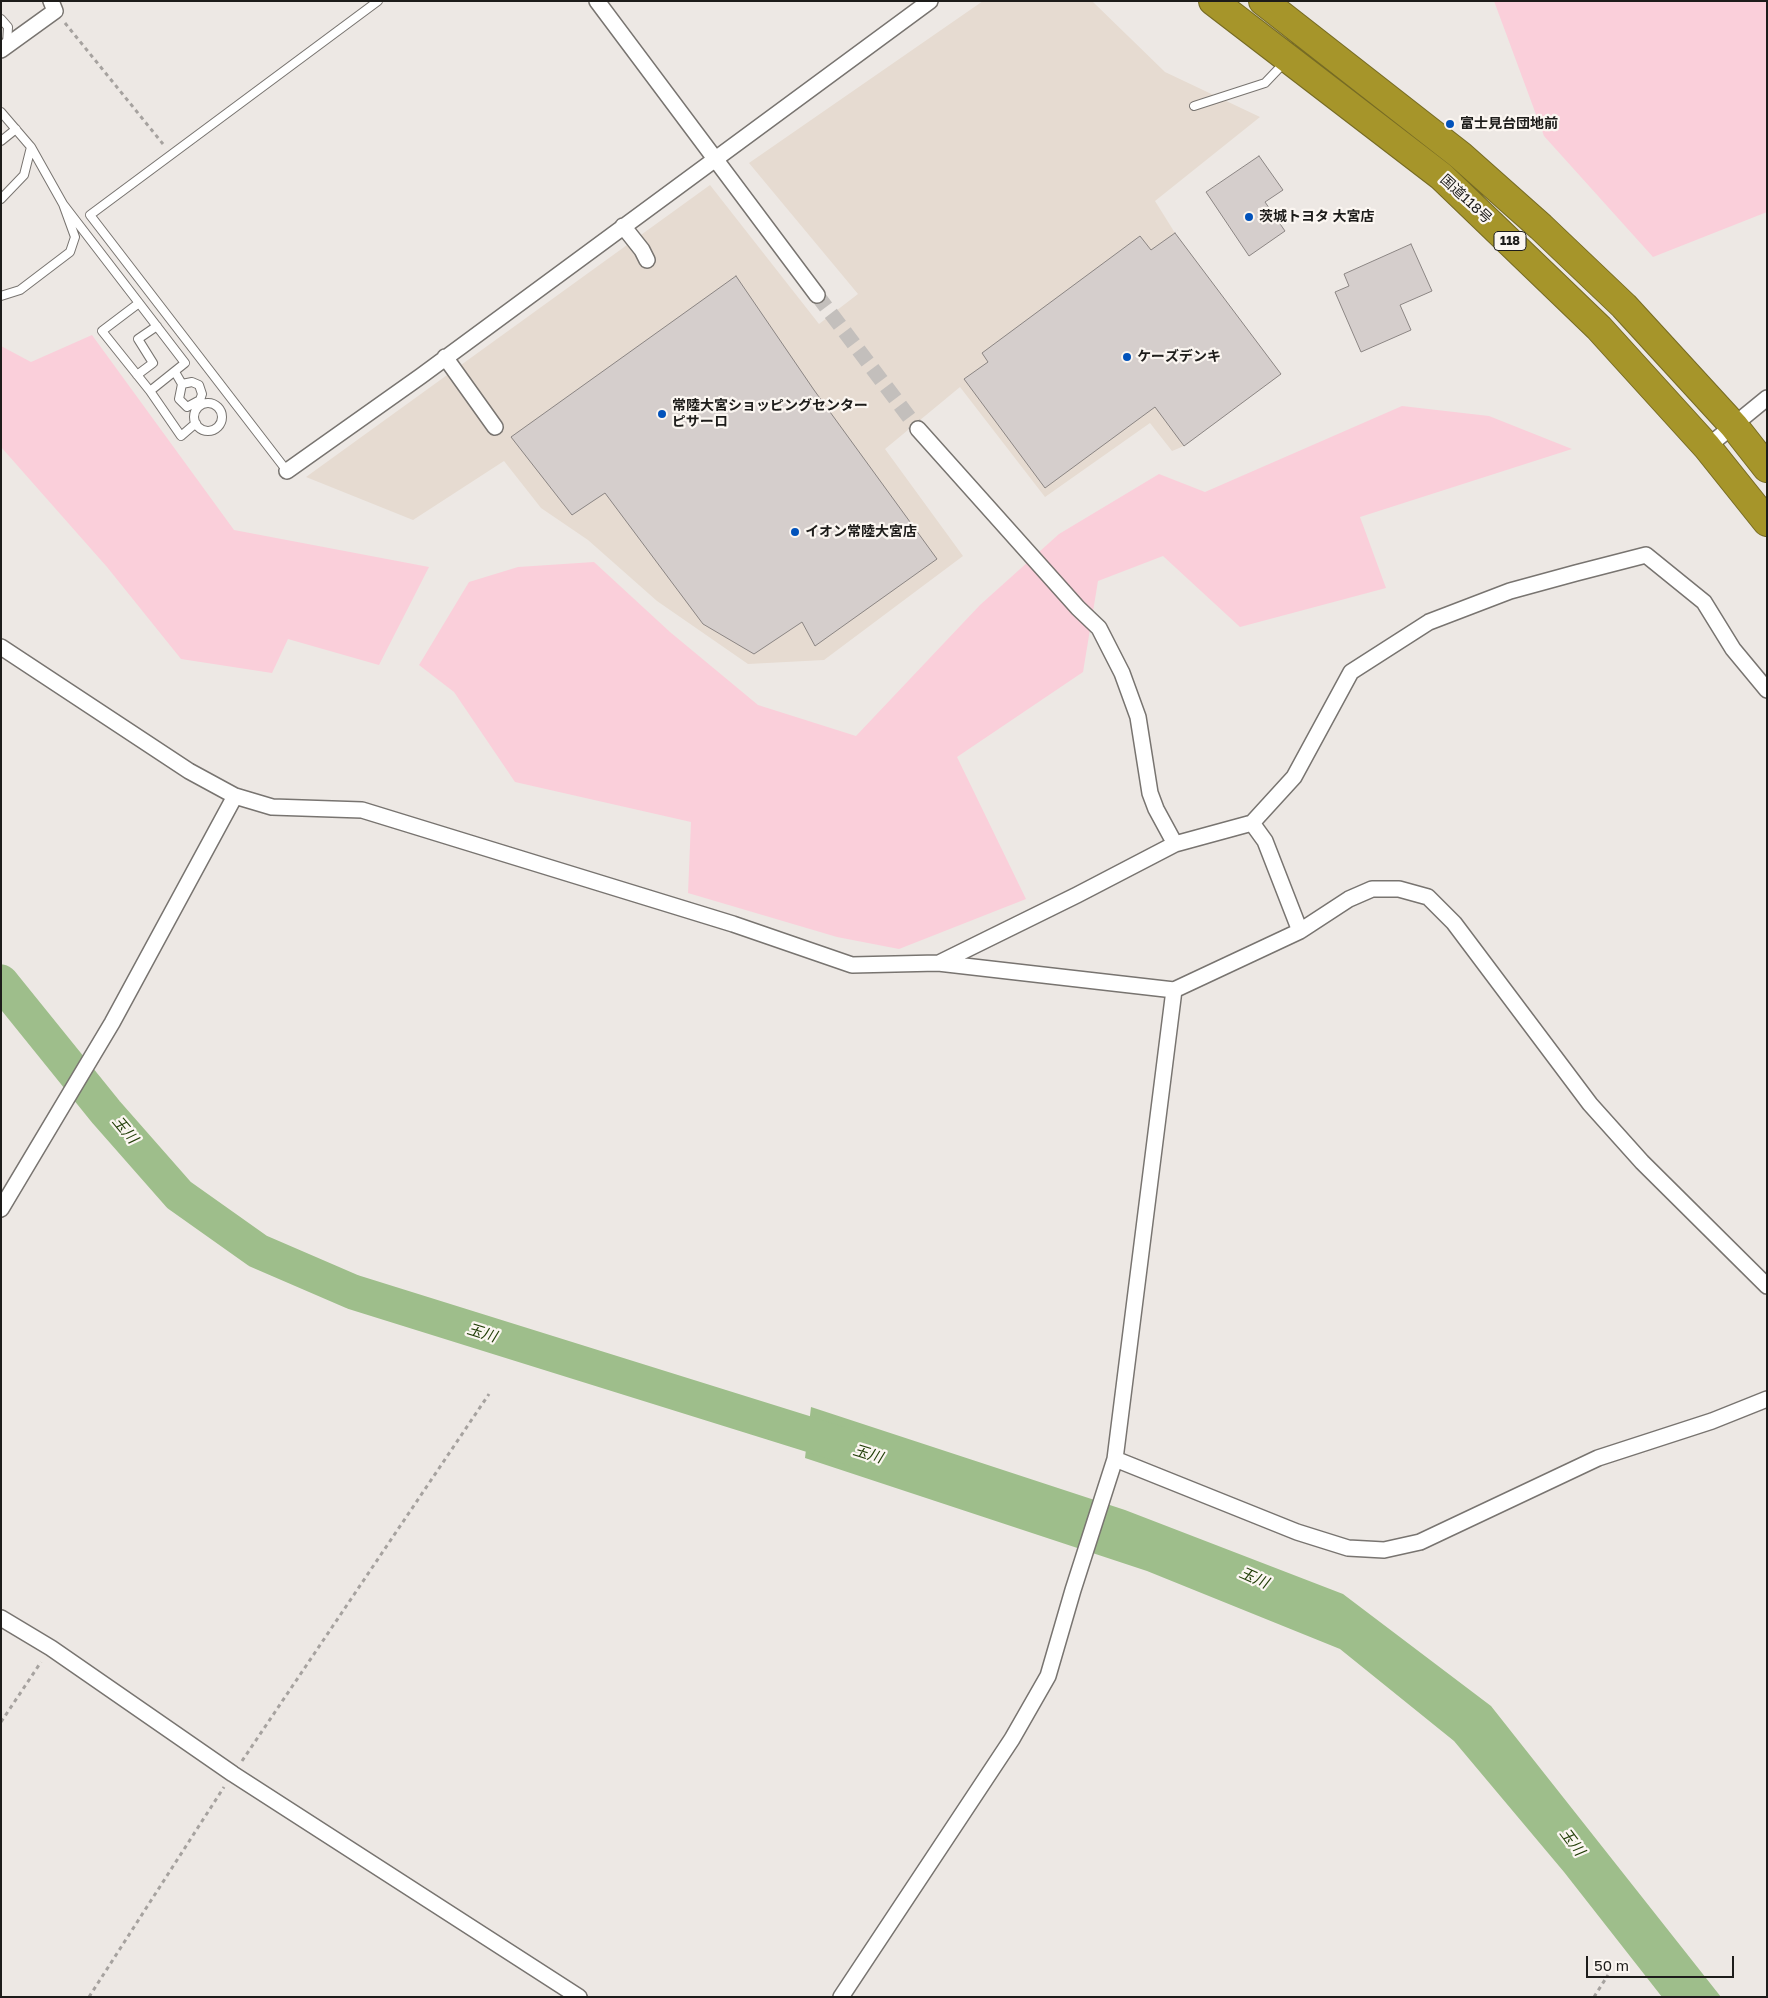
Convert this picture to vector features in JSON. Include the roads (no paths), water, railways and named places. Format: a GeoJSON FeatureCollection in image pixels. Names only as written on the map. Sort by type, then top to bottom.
{"type":"FeatureCollection","features":[{"type":"Feature","properties":{"kind":"highway","name":"国道118号"},"geometry":{"type":"LineString","coordinates":[[1213,1],[1441,176],[1599,328],[1707,448],[1767,522]]}},
{"type":"Feature","properties":{"kind":"highway","name":"国道118号"},"geometry":{"type":"LineString","coordinates":[[1263,1],[1460,155],[1541,227],[1624,306],[1734,426],[1767,468]]}},
{"type":"Feature","properties":{"kind":"street"},"geometry":{"type":"LineString","coordinates":[[596,1],[818,295]]}},
{"type":"Feature","properties":{"kind":"street"},"geometry":{"type":"LineString","coordinates":[[287,471],[930,1]]}},
{"type":"Feature","properties":{"kind":"street"},"geometry":{"type":"LineString","coordinates":[[4,48],[53,6]]}},
{"type":"Feature","properties":{"kind":"street"},"geometry":{"type":"LineString","coordinates":[[623,226],[642,250],[647,260]]}},
{"type":"Feature","properties":{"kind":"street"},"geometry":{"type":"LineString","coordinates":[[445,357],[495,427]]}},
{"type":"Feature","properties":{"kind":"street"},"geometry":{"type":"LineString","coordinates":[[1707,448],[1767,398]]}},
{"type":"Feature","properties":{"kind":"street"},"geometry":{"type":"LineString","coordinates":[[918,429],[1078,608],[1099,628],[1122,673],[1138,717],[1150,793],[1156,810],[1175,844]]}},
{"type":"Feature","properties":{"kind":"street"},"geometry":{"type":"LineString","coordinates":[[938,963],[1077,895],[1175,844],[1252,823],[1294,777],[1351,672],[1429,622],[1510,591],[1646,555],[1704,602],[1733,648],[1767,690]]}},
{"type":"Feature","properties":{"kind":"street"},"geometry":{"type":"LineString","coordinates":[[1,647],[189,771],[235,796],[272,807],[362,810],[733,924],[852,965],[938,963],[1174,990],[1300,931],[1349,898],[1372,889],[1399,889],[1428,896],[1454,924],[1590,1104],[1642,1162],[1767,1286]]}},
{"type":"Feature","properties":{"kind":"street"},"geometry":{"type":"LineString","coordinates":[[1,1209],[112,1023],[235,796]]}},
{"type":"Feature","properties":{"kind":"street"},"geometry":{"type":"LineString","coordinates":[[1252,823],[1265,841],[1300,931]]}},
{"type":"Feature","properties":{"kind":"street"},"geometry":{"type":"LineString","coordinates":[[841,1997],[1012,1740],[1048,1676],[1072,1590],[1115,1459],[1174,990]]}},
{"type":"Feature","properties":{"kind":"street"},"geometry":{"type":"LineString","coordinates":[[1115,1459],[1297,1532],[1348,1548],[1384,1550],[1420,1542],[1598,1458],[1767,1400]]}},
{"type":"Feature","properties":{"kind":"street"},"geometry":{"type":"LineString","coordinates":[[1,1618],[51,1648],[233,1774],[579,1997]]}},
{"type":"Feature","properties":{"kind":"lane"},"geometry":{"type":"LineString","coordinates":[[287,471],[90,215],[378,1]]}},
{"type":"Feature","properties":{"kind":"lane"},"geometry":{"type":"LineString","coordinates":[[1,19],[8,27],[4,48]]}},
{"type":"Feature","properties":{"kind":"lane"},"geometry":{"type":"LineString","coordinates":[[1194,106],[1265,83],[1288,58]]}},
{"type":"Feature","properties":{"kind":"lane"},"geometry":{"type":"LineString","coordinates":[[1,112],[31,147],[63,204],[185,363],[150,391]]}},
{"type":"Feature","properties":{"kind":"lane"},"geometry":{"type":"LineString","coordinates":[[1,141],[16,130]]}},
{"type":"Feature","properties":{"kind":"lane"},"geometry":{"type":"LineString","coordinates":[[1,199],[24,176],[31,147]]}},
{"type":"Feature","properties":{"kind":"lane"},"geometry":{"type":"LineString","coordinates":[[1,296],[20,290],[70,252],[75,237],[63,204]]}},
{"type":"Feature","properties":{"kind":"lane"},"geometry":{"type":"LineString","coordinates":[[139,303],[102,331],[150,391],[181,436],[196,423]]}},
{"type":"Feature","properties":{"kind":"lane"},"geometry":{"type":"LineString","coordinates":[[137,374],[153,363],[138,339],[157,326]]}},
{"type":"Feature","properties":{"kind":"lane"},"geometry":{"type":"LineString","coordinates":[[175,372],[182,384],[179,398],[187,407],[198,404],[214,404],[220,410],[222,419],[218,426],[210,430],[202,429],[196,423],[195,414],[198,404],[202,394],[199,385],[192,382],[182,384]]}},
{"type":"Feature","properties":{"kind":"water"},"geometry":{"type":"Polygon","coordinates":[[[811,1407],[1125,1510],[1343,1594],[1491,1706],[1721,1997],[1662,1997],[1564,1872],[1454,1741],[1340,1649],[1147,1571],[805,1458],[811,1407]]]}},
{"type":"Feature","properties":{"kind":"waterway","name":"玉川"},"geometry":{"type":"LineString","coordinates":[[1,982],[106,1112],[179,1195],[258,1251],[353,1292],[853,1448]]}},
{"type":"Feature","properties":{"kind":"tunnel"},"geometry":{"type":"LineString","coordinates":[[817,295],[918,429]]}},
{"type":"Feature","properties":{"kind":"place","name":"富士見台団地前"},"geometry":{"type":"Point","coordinates":[1450,124]}},
{"type":"Feature","properties":{"kind":"place","name":"茨城トヨタ 大宮店"},"geometry":{"type":"Point","coordinates":[1249,217]}},
{"type":"Feature","properties":{"kind":"place","name":"ケーズデンキ"},"geometry":{"type":"Point","coordinates":[1127,357]}},
{"type":"Feature","properties":{"kind":"place","name":"常陸大宮ショッピングセンター ピサーロ"},"geometry":{"type":"Point","coordinates":[662,414]}},
{"type":"Feature","properties":{"kind":"place","name":"イオン常陸大宮店"},"geometry":{"type":"Point","coordinates":[795,532]}}]}
